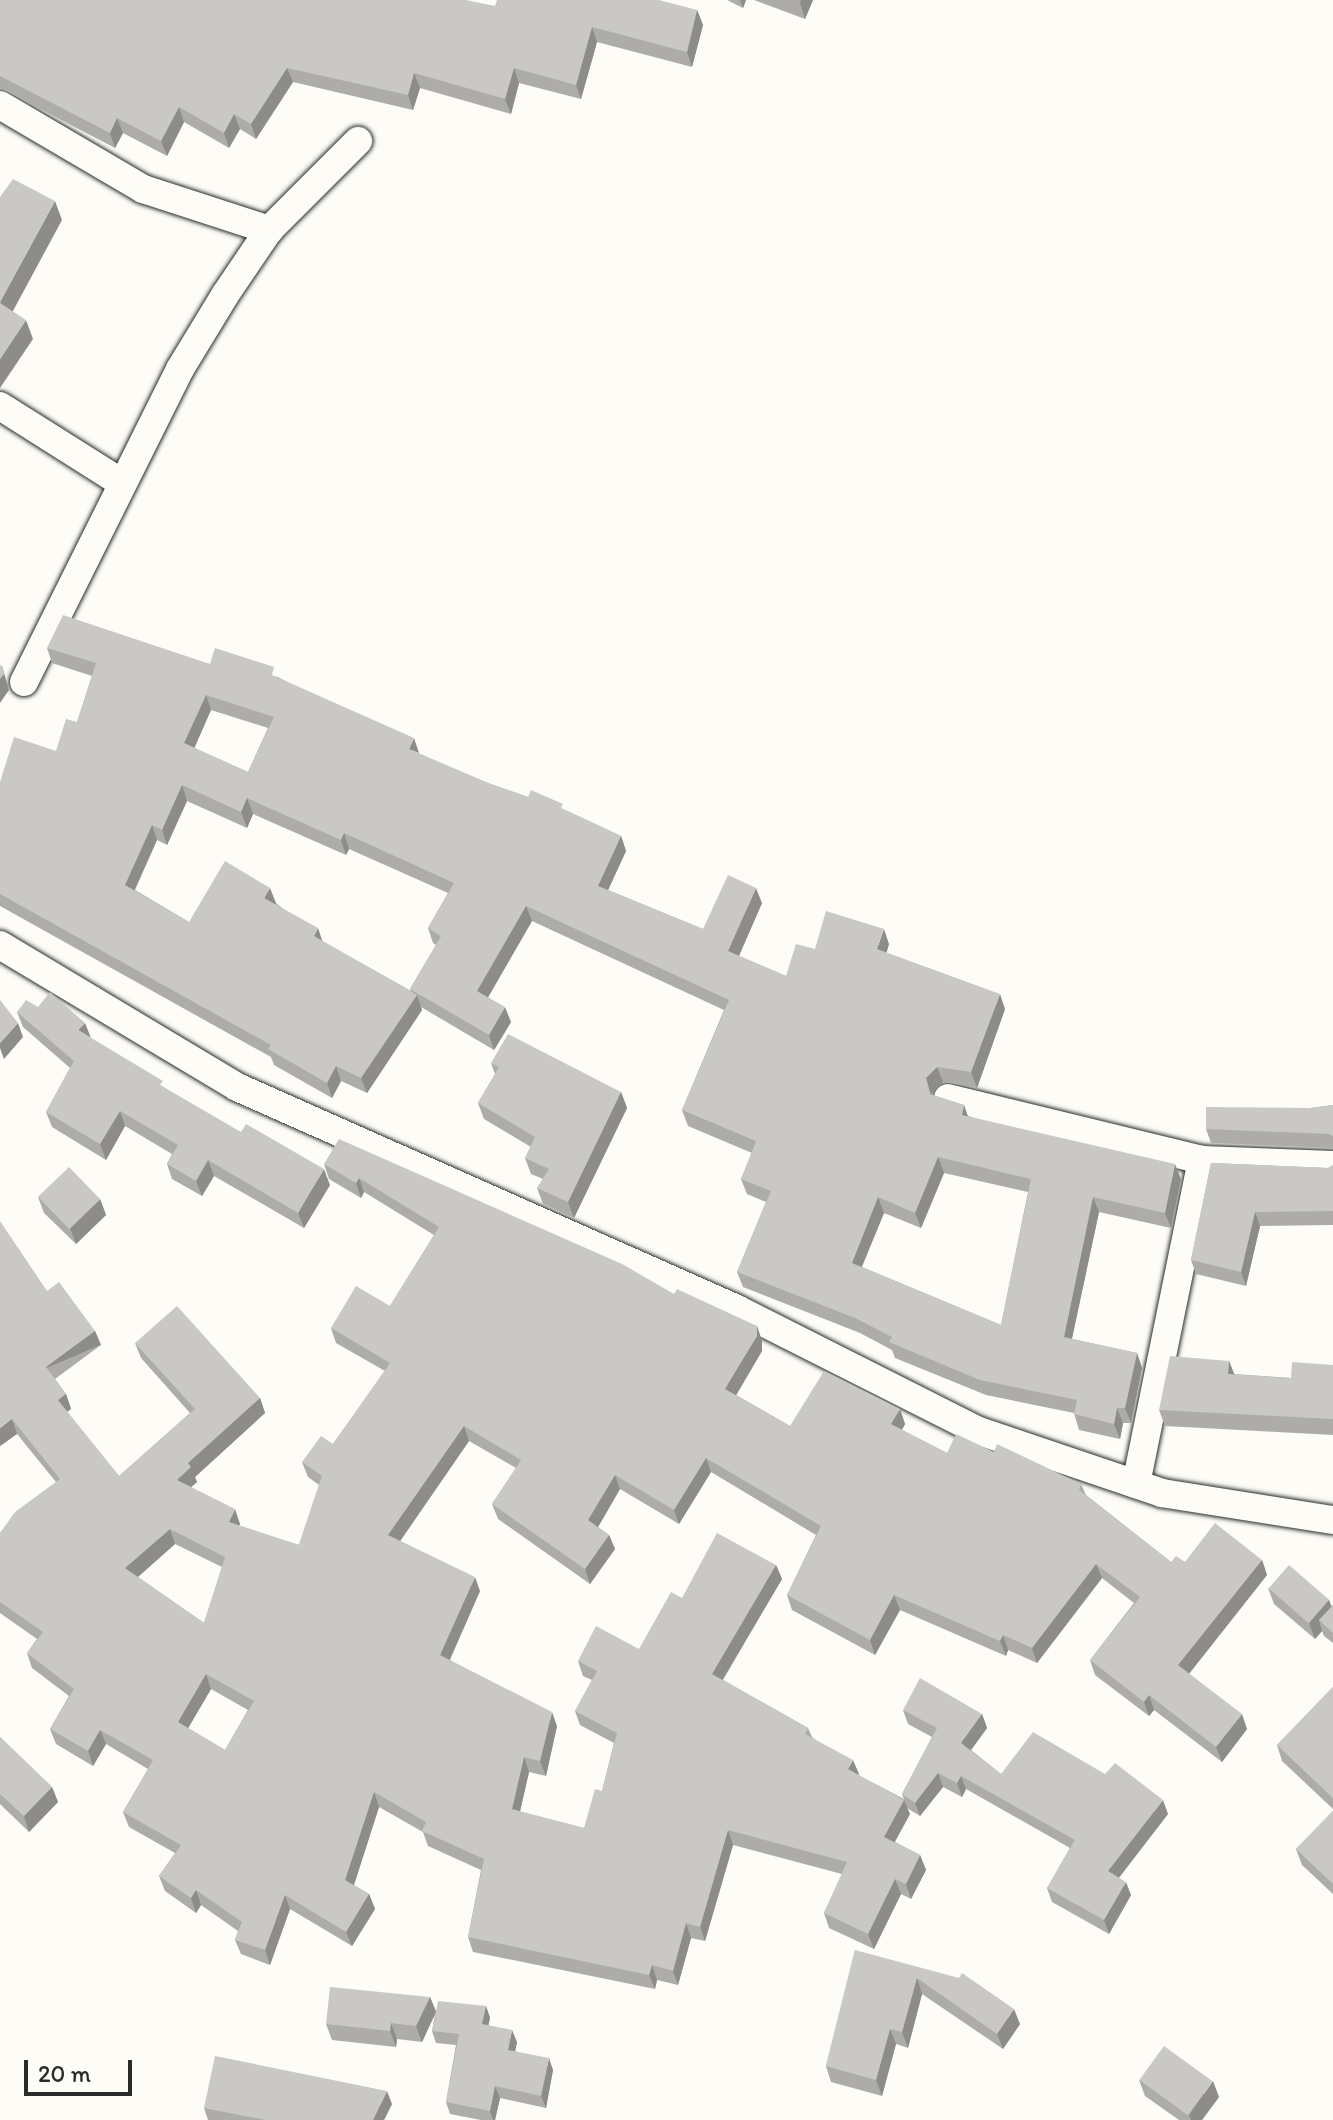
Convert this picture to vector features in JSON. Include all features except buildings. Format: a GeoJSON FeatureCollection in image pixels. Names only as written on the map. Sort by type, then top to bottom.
{"type":"FeatureCollection","features":[{"type":"Feature","properties":{"kind":"street"},"geometry":{"type":"LineString","coordinates":[[0,105],[143,189],[269,230]]}},
{"type":"Feature","properties":{"kind":"street"},"geometry":{"type":"LineString","coordinates":[[24,682],[180,369],[269,230],[358,141]]}},
{"type":"Feature","properties":{"kind":"street"},"geometry":{"type":"LineString","coordinates":[[0,406],[122,483]]}},
{"type":"Feature","properties":{"kind":"street"},"geometry":{"type":"LineString","coordinates":[[0,945],[237,1087],[723,1303],[979,1431],[1136,1484],[1333,1520]]}},
{"type":"Feature","properties":{"kind":"street"},"geometry":{"type":"LineString","coordinates":[[948,1098],[1202,1160],[1333,1165]]}},
{"type":"Feature","properties":{"kind":"street"},"geometry":{"type":"LineString","coordinates":[[1136,1484],[1202,1160]]}}]}
